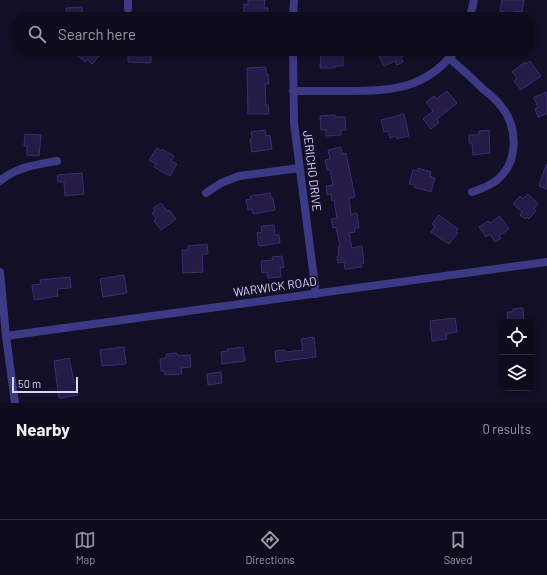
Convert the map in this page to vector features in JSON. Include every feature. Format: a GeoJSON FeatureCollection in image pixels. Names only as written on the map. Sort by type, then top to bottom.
{"type":"FeatureCollection","features":[{"type":"Feature","properties":{"kind":"street"},"geometry":{"type":"LineString","coordinates":[[128,0],[128,9]]}},
{"type":"Feature","properties":{"kind":"street"},"geometry":{"type":"LineString","coordinates":[[293,12],[294,0]]}},
{"type":"Feature","properties":{"kind":"street"},"geometry":{"type":"LineString","coordinates":[[471,12],[474,0]]}},
{"type":"Feature","properties":{"kind":"street","name":"JERICHO DRIVE"},"geometry":{"type":"LineString","coordinates":[[293,56],[294,123],[316,294]]}},
{"type":"Feature","properties":{"kind":"street"},"geometry":{"type":"LineString","coordinates":[[293,91],[392,90],[418,81],[442,66],[450,56]]}},
{"type":"Feature","properties":{"kind":"street"},"geometry":{"type":"LineString","coordinates":[[454,56],[501,106],[508,117],[512,128],[514,148],[510,163],[497,180],[488,186],[472,192]]}},
{"type":"Feature","properties":{"kind":"street"},"geometry":{"type":"LineString","coordinates":[[0,181],[9,174],[23,168],[57,161]]}},
{"type":"Feature","properties":{"kind":"street"},"geometry":{"type":"LineString","coordinates":[[206,193],[221,183],[239,176],[299,168]]}},
{"type":"Feature","properties":{"kind":"street","name":"WARWICK ROAD"},"geometry":{"type":"LineString","coordinates":[[6,336],[547,262]]}},
{"type":"Feature","properties":{"kind":"street"},"geometry":{"type":"LineString","coordinates":[[0,272],[6,336],[15,403]]}},
{"type":"Feature","properties":{"kind":"building"},"geometry":{"type":"Polygon","coordinates":[[[248,0],[265,0],[264,8],[268,8],[268,12],[243,12],[244,4],[248,5],[248,0]]]}},
{"type":"Feature","properties":{"kind":"building"},"geometry":{"type":"Polygon","coordinates":[[[502,0],[524,0],[522,12],[500,11],[502,0]]]}},
{"type":"Feature","properties":{"kind":"building"},"geometry":{"type":"Polygon","coordinates":[[[82,7],[82,12],[66,12],[66,8],[82,7]]]}},
{"type":"Feature","properties":{"kind":"building"},"geometry":{"type":"Polygon","coordinates":[[[78,56],[99,56],[92,64],[87,59],[85,62],[78,56]]]}},
{"type":"Feature","properties":{"kind":"building"},"geometry":{"type":"Polygon","coordinates":[[[128,56],[151,56],[151,63],[128,62],[128,56]]]}},
{"type":"Feature","properties":{"kind":"building"},"geometry":{"type":"Polygon","coordinates":[[[321,56],[343,56],[343,66],[335,66],[335,68],[320,68],[321,56]]]}},
{"type":"Feature","properties":{"kind":"building"},"geometry":{"type":"Polygon","coordinates":[[[379,56],[403,56],[401,57],[403,62],[397,65],[395,61],[384,66],[379,56]]]}},
{"type":"Feature","properties":{"kind":"building"},"geometry":{"type":"Polygon","coordinates":[[[530,61],[541,76],[521,90],[514,81],[517,78],[512,72],[525,62],[526,64],[530,61]]]}},
{"type":"Feature","properties":{"kind":"building"},"geometry":{"type":"Polygon","coordinates":[[[266,67],[266,74],[268,74],[269,84],[265,84],[266,105],[268,105],[269,114],[248,114],[247,68],[266,67]]]}},
{"type":"Feature","properties":{"kind":"building"},"geometry":{"type":"Polygon","coordinates":[[[447,91],[457,103],[437,119],[439,122],[431,129],[423,119],[433,111],[426,102],[434,96],[436,99],[447,91]]]}},
{"type":"Feature","properties":{"kind":"building"},"geometry":{"type":"Polygon","coordinates":[[[547,92],[547,114],[538,117],[535,109],[538,108],[534,97],[547,92]]]}},
{"type":"Feature","properties":{"kind":"building"},"geometry":{"type":"Polygon","coordinates":[[[404,114],[409,136],[397,139],[396,136],[390,138],[388,131],[384,132],[381,120],[404,114]]]}},
{"type":"Feature","properties":{"kind":"building"},"geometry":{"type":"Polygon","coordinates":[[[335,115],[335,117],[345,117],[346,130],[341,130],[341,135],[326,136],[326,130],[321,130],[320,116],[335,115]]]}},
{"type":"Feature","properties":{"kind":"building"},"geometry":{"type":"Polygon","coordinates":[[[265,130],[266,136],[270,135],[272,149],[252,152],[250,139],[252,138],[251,132],[265,130]]]}},
{"type":"Feature","properties":{"kind":"building"},"geometry":{"type":"Polygon","coordinates":[[[489,130],[490,153],[473,155],[472,143],[469,143],[469,135],[479,135],[479,131],[489,130]]]}},
{"type":"Feature","properties":{"kind":"building"},"geometry":{"type":"Polygon","coordinates":[[[25,134],[41,135],[39,156],[27,155],[27,146],[24,146],[25,134]]]}},
{"type":"Feature","properties":{"kind":"building"},"geometry":{"type":"Polygon","coordinates":[[[341,147],[342,154],[346,153],[355,197],[349,198],[351,214],[357,213],[359,228],[354,228],[355,232],[349,233],[352,248],[362,246],[364,263],[361,264],[362,267],[345,269],[344,262],[338,263],[338,247],[340,247],[336,227],[333,228],[331,219],[337,218],[334,200],[332,201],[331,194],[327,195],[326,186],[333,185],[330,170],[327,170],[325,160],[330,159],[328,150],[341,147]]]}},
{"type":"Feature","properties":{"kind":"building"},"geometry":{"type":"Polygon","coordinates":[[[157,148],[161,151],[162,149],[174,156],[171,161],[177,164],[170,176],[154,167],[156,164],[149,160],[157,148]]]}},
{"type":"Feature","properties":{"kind":"building"},"geometry":{"type":"Polygon","coordinates":[[[547,165],[547,189],[539,186],[547,165]]]}},
{"type":"Feature","properties":{"kind":"building"},"geometry":{"type":"Polygon","coordinates":[[[418,168],[431,172],[430,176],[435,178],[431,192],[409,184],[413,170],[418,171],[418,168]]]}},
{"type":"Feature","properties":{"kind":"building"},"geometry":{"type":"Polygon","coordinates":[[[82,173],[84,194],[65,196],[64,182],[58,182],[57,175],[82,173]]]}},
{"type":"Feature","properties":{"kind":"building"},"geometry":{"type":"Polygon","coordinates":[[[270,193],[271,198],[273,198],[275,210],[253,214],[252,209],[248,210],[246,200],[251,199],[250,196],[270,193]]]}},
{"type":"Feature","properties":{"kind":"building"},"geometry":{"type":"Polygon","coordinates":[[[528,194],[538,204],[534,209],[536,211],[529,219],[527,217],[525,219],[520,215],[522,212],[513,204],[520,196],[523,199],[528,194]]]}},
{"type":"Feature","properties":{"kind":"building"},"geometry":{"type":"Polygon","coordinates":[[[161,203],[176,219],[161,230],[154,221],[156,218],[152,213],[155,211],[153,208],[161,203]]]}},
{"type":"Feature","properties":{"kind":"building"},"geometry":{"type":"Polygon","coordinates":[[[439,215],[458,229],[456,232],[458,233],[449,244],[431,232],[435,226],[432,224],[439,215]]]}},
{"type":"Feature","properties":{"kind":"building"},"geometry":{"type":"Polygon","coordinates":[[[500,216],[509,229],[499,236],[501,238],[495,242],[490,234],[486,237],[479,227],[488,221],[490,223],[500,216]]]}},
{"type":"Feature","properties":{"kind":"building"},"geometry":{"type":"Polygon","coordinates":[[[274,225],[275,235],[279,235],[280,243],[259,246],[257,233],[262,232],[261,226],[274,225]]]}},
{"type":"Feature","properties":{"kind":"building"},"geometry":{"type":"Polygon","coordinates":[[[207,244],[208,254],[202,254],[203,272],[183,273],[182,250],[188,250],[188,246],[207,244]]]}},
{"type":"Feature","properties":{"kind":"building"},"geometry":{"type":"Polygon","coordinates":[[[282,256],[284,267],[280,268],[281,277],[268,278],[267,272],[262,273],[261,261],[273,260],[272,257],[282,256]]]}},
{"type":"Feature","properties":{"kind":"building"},"geometry":{"type":"Polygon","coordinates":[[[124,275],[127,293],[103,297],[100,279],[124,275]]]}},
{"type":"Feature","properties":{"kind":"building"},"geometry":{"type":"Polygon","coordinates":[[[70,277],[71,288],[57,289],[58,296],[34,300],[32,285],[41,284],[40,280],[70,277]]]}},
{"type":"Feature","properties":{"kind":"building"},"geometry":{"type":"Polygon","coordinates":[[[523,308],[524,319],[508,319],[507,312],[513,312],[513,309],[523,308]]]}},
{"type":"Feature","properties":{"kind":"building"},"geometry":{"type":"Polygon","coordinates":[[[455,318],[457,332],[446,334],[447,339],[432,341],[430,321],[455,318]]]}},
{"type":"Feature","properties":{"kind":"building"},"geometry":{"type":"Polygon","coordinates":[[[314,337],[316,357],[276,362],[275,351],[285,350],[286,352],[303,350],[301,339],[314,337]]]}},
{"type":"Feature","properties":{"kind":"building"},"geometry":{"type":"Polygon","coordinates":[[[124,347],[126,364],[102,366],[100,350],[124,347]]]}},
{"type":"Feature","properties":{"kind":"building"},"geometry":{"type":"Polygon","coordinates":[[[243,347],[245,361],[222,364],[221,352],[228,351],[227,349],[243,347]]]}},
{"type":"Feature","properties":{"kind":"building"},"geometry":{"type":"Polygon","coordinates":[[[177,353],[178,356],[190,355],[191,367],[181,368],[182,374],[165,375],[164,371],[161,371],[160,359],[166,358],[166,354],[177,353]]]}},
{"type":"Feature","properties":{"kind":"building"},"geometry":{"type":"Polygon","coordinates":[[[69,358],[78,395],[59,398],[54,361],[69,358]]]}},
{"type":"Feature","properties":{"kind":"building"},"geometry":{"type":"Polygon","coordinates":[[[221,372],[222,383],[208,385],[207,374],[221,372]]]}}]}
